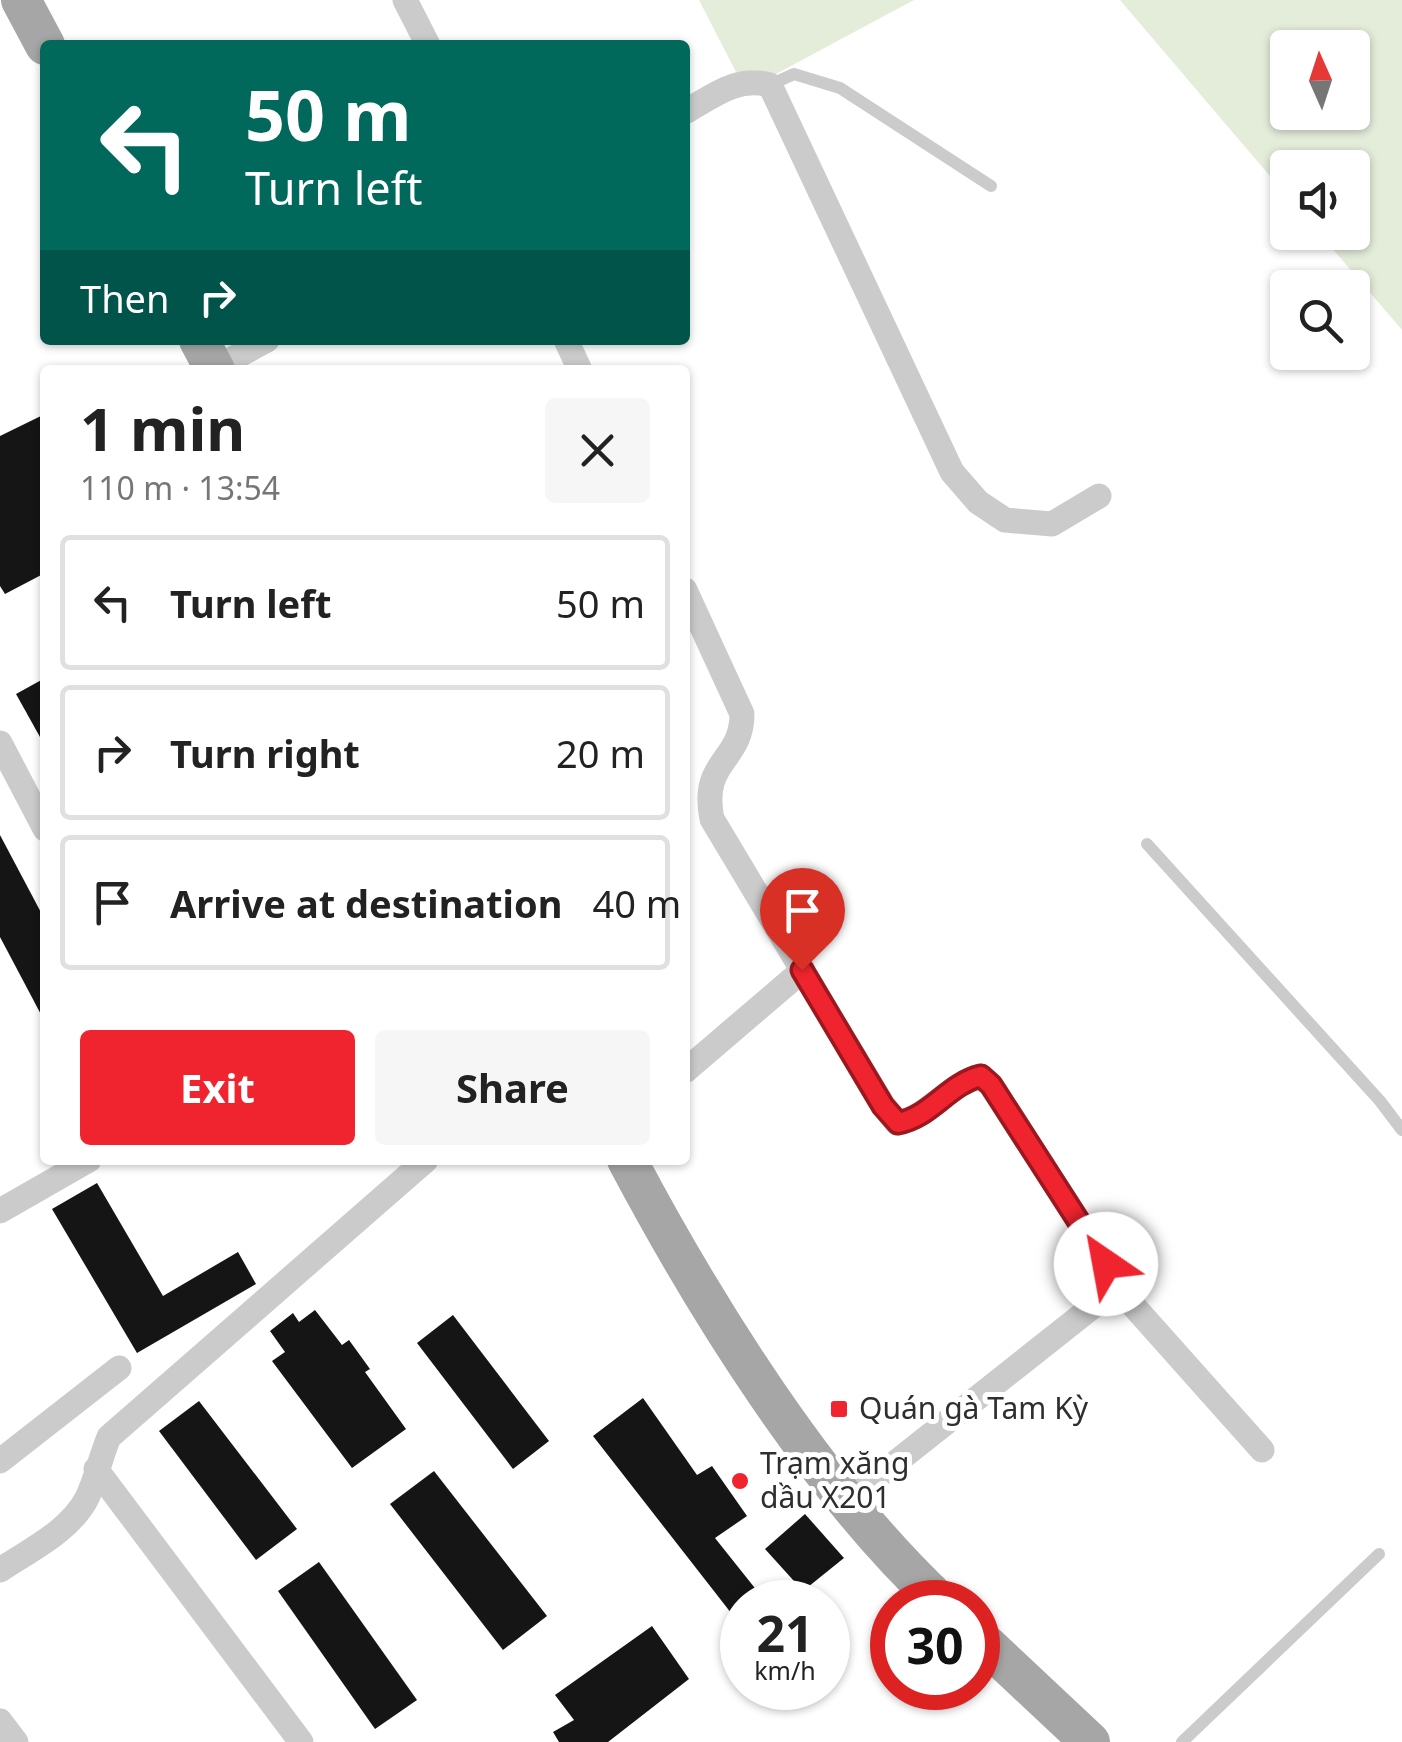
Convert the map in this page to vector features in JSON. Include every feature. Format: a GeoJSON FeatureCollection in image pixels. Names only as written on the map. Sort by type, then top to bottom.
{"type":"FeatureCollection","features":[{"type":"Feature","properties":{"kind":"main road"},"geometry":{"type":"LineString","coordinates":[[22,0],[42,40]]}},
{"type":"Feature","properties":{"kind":"main road"},"geometry":{"type":"LineString","coordinates":[[630,1165],[784,1418],[847,1500],[920,1580]]}},
{"type":"Feature","properties":{"kind":"main road"},"geometry":{"type":"LineString","coordinates":[[1000,1658],[1090,1742]]}},
{"type":"Feature","properties":{"kind":"street"},"geometry":{"type":"LineString","coordinates":[[406,0],[426,40]]}},
{"type":"Feature","properties":{"kind":"street"},"geometry":{"type":"LineString","coordinates":[[690,109],[737,83],[754,80],[770,85],[952,472],[978,502],[1005,520],[1052,524],[1099,496]]}},
{"type":"Feature","properties":{"kind":"street"},"geometry":{"type":"LineString","coordinates":[[209,359],[252,345]]}},
{"type":"Feature","properties":{"kind":"street"},"geometry":{"type":"LineString","coordinates":[[690,601],[742,714],[740,734],[713,774],[707,796],[712,819],[883,1106],[898,1123],[914,1120],[965,1080],[981,1076],[991,1085],[1106,1264],[1114,1284],[1262,1450]]}},
{"type":"Feature","properties":{"kind":"street"},"geometry":{"type":"LineString","coordinates":[[0,743],[40,819]]}},
{"type":"Feature","properties":{"kind":"street"},"geometry":{"type":"LineString","coordinates":[[690,1067],[802,970]]}},
{"type":"Feature","properties":{"kind":"street"},"geometry":{"type":"LineString","coordinates":[[0,1211],[80,1165]]}},
{"type":"Feature","properties":{"kind":"street"},"geometry":{"type":"LineString","coordinates":[[0,1570],[62,1529],[75,1515],[87,1498],[108,1436],[420,1165]]}},
{"type":"Feature","properties":{"kind":"street"},"geometry":{"type":"LineString","coordinates":[[847,1500],[1101,1300],[1114,1284]]}},
{"type":"Feature","properties":{"kind":"street"},"geometry":{"type":"LineString","coordinates":[[0,1462],[119,1368]]}},
{"type":"Feature","properties":{"kind":"street"},"geometry":{"type":"LineString","coordinates":[[96,1468],[301,1742]]}},
{"type":"Feature","properties":{"kind":"street"},"geometry":{"type":"LineString","coordinates":[[0,1722],[16,1742]]}},
{"type":"Feature","properties":{"kind":"lane"},"geometry":{"type":"LineString","coordinates":[[770,85],[794,74],[840,88],[991,186]]}},
{"type":"Feature","properties":{"kind":"lane"},"geometry":{"type":"LineString","coordinates":[[1147,844],[1380,1100],[1402,1130]]}},
{"type":"Feature","properties":{"kind":"lane"},"geometry":{"type":"LineString","coordinates":[[1182,1742],[1378,1554]]}},
{"type":"Feature","properties":{"kind":"green space"},"geometry":{"type":"Polygon","coordinates":[[[699,0],[914,0],[774,75],[756,70],[736,72],[699,0]]]}},
{"type":"Feature","properties":{"kind":"green space"},"geometry":{"type":"Polygon","coordinates":[[[1120,0],[1402,0],[1402,330],[1370,293],[1370,270],[1351,270],[1334,250],[1370,250],[1370,150],[1270,150],[1270,176],[1120,0]]]}},
{"type":"Feature","properties":{"kind":"building"},"geometry":{"type":"Polygon","coordinates":[[[40,416],[40,576],[5,594],[0,586],[0,436],[40,416]]]}},
{"type":"Feature","properties":{"kind":"building"},"geometry":{"type":"Polygon","coordinates":[[[40,681],[40,737],[16,694],[40,681]]]}},
{"type":"Feature","properties":{"kind":"building"},"geometry":{"type":"Polygon","coordinates":[[[0,835],[40,911],[40,1013],[0,937],[0,835]]]}},
{"type":"Feature","properties":{"kind":"building"},"geometry":{"type":"Polygon","coordinates":[[[97,1183],[163,1296],[238,1252],[256,1284],[137,1353],[52,1209],[97,1183]]]}},
{"type":"Feature","properties":{"kind":"building"},"geometry":{"type":"Polygon","coordinates":[[[315,1310],[342,1345],[349,1340],[370,1369],[365,1372],[406,1429],[352,1468],[272,1361],[285,1352],[270,1331],[293,1313],[299,1322],[315,1310]]]}},
{"type":"Feature","properties":{"kind":"building"},"geometry":{"type":"Polygon","coordinates":[[[453,1315],[549,1441],[513,1469],[417,1343],[453,1315]]]}},
{"type":"Feature","properties":{"kind":"building"},"geometry":{"type":"Polygon","coordinates":[[[643,1398],[697,1475],[712,1466],[747,1516],[715,1538],[748,1580],[720,1580],[720,1599],[593,1436],[643,1398]]]}},
{"type":"Feature","properties":{"kind":"building"},"geometry":{"type":"Polygon","coordinates":[[[199,1401],[297,1529],[256,1560],[159,1431],[199,1401]]]}},
{"type":"Feature","properties":{"kind":"building"},"geometry":{"type":"Polygon","coordinates":[[[434,1471],[547,1616],[503,1650],[390,1504],[434,1471]]]}},
{"type":"Feature","properties":{"kind":"building"},"geometry":{"type":"Polygon","coordinates":[[[805,1514],[844,1558],[817,1580],[793,1580],[765,1549],[805,1514]]]}},
{"type":"Feature","properties":{"kind":"building"},"geometry":{"type":"Polygon","coordinates":[[[319,1562],[417,1700],[375,1729],[278,1591],[319,1562]]]}},
{"type":"Feature","properties":{"kind":"building"},"geometry":{"type":"Polygon","coordinates":[[[652,1626],[689,1679],[608,1742],[559,1742],[553,1732],[574,1720],[555,1695],[652,1626]]]}},
{"type":"Feature","properties":{"kind":"place","name":"Quán gà Tam Kỳ"},"geometry":{"type":"Point","coordinates":[839,1409]}},
{"type":"Feature","properties":{"kind":"place","name":"Trạm xăng dầu X201"},"geometry":{"type":"Point","coordinates":[740,1481]}},
{"type":"Feature","properties":{"kind":"route"},"geometry":{"type":"LineString","coordinates":[[802,970],[883,1106],[898,1123],[914,1120],[965,1080],[981,1076],[991,1085],[1106,1264]]}}]}
